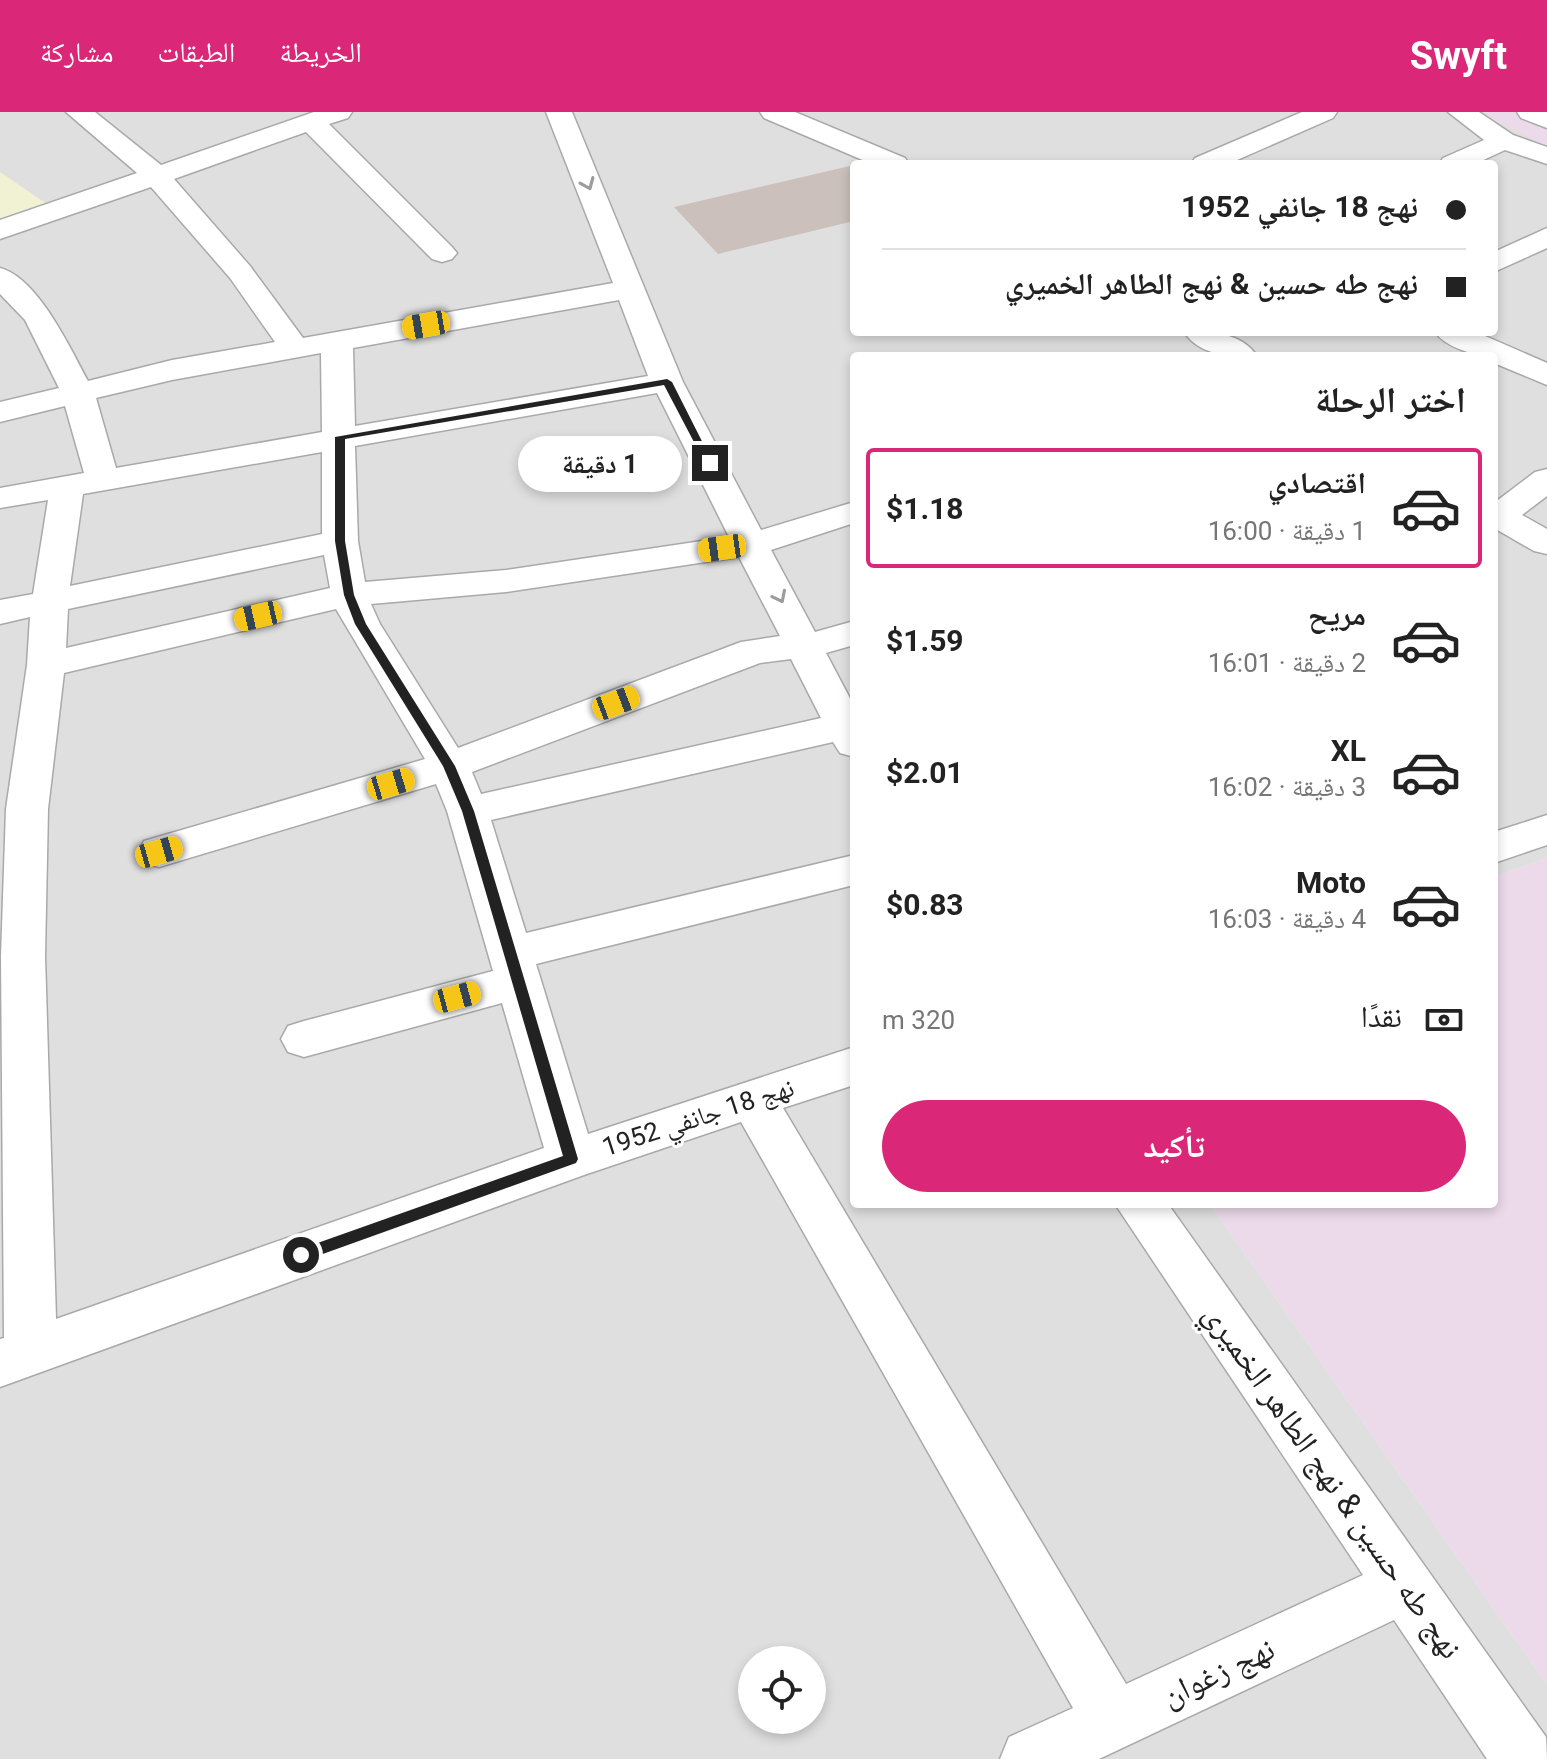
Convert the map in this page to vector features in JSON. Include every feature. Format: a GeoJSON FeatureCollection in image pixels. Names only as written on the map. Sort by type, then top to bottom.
{"type":"FeatureCollection","features":[{"type":"Feature","properties":{"kind":"street"},"geometry":{"type":"LineString","coordinates":[[79,112],[156,175],[240,272],[295,348]]}},
{"type":"Feature","properties":{"kind":"street"},"geometry":{"type":"LineString","coordinates":[[0,230],[339,112]]}},
{"type":"Feature","properties":{"kind":"street"},"geometry":{"type":"LineString","coordinates":[[468,811],[849,735],[806,646],[667,382],[559,112]]}},
{"type":"Feature","properties":{"kind":"street"},"geometry":{"type":"LineString","coordinates":[[773,112],[886,160]]}},
{"type":"Feature","properties":{"kind":"street"},"geometry":{"type":"LineString","coordinates":[[1214,160],[1324,112]]}},
{"type":"Feature","properties":{"kind":"street"},"geometry":{"type":"LineString","coordinates":[[1461,112],[1504,141],[1547,156]]}},
{"type":"Feature","properties":{"kind":"street"},"geometry":{"type":"LineString","coordinates":[[1530,112],[1547,120]]}},
{"type":"Feature","properties":{"kind":"street"},"geometry":{"type":"LineString","coordinates":[[810,127],[840,117]]}},
{"type":"Feature","properties":{"kind":"street"},"geometry":{"type":"LineString","coordinates":[[312,123],[442,253]]}},
{"type":"Feature","properties":{"kind":"street"},"geometry":{"type":"LineString","coordinates":[[1462,160],[1504,141]]}},
{"type":"Feature","properties":{"kind":"street"},"geometry":{"type":"LineString","coordinates":[[1498,261],[1547,237]]}},
{"type":"Feature","properties":{"kind":"street"},"geometry":{"type":"LineString","coordinates":[[0,277],[38,316],[78,393],[85,483],[50,601],[46,665],[27,809],[13,1141],[16,1357]]}},
{"type":"Feature","properties":{"kind":"street"},"geometry":{"type":"LineString","coordinates":[[0,412],[172,370],[632,289]]}},
{"type":"Feature","properties":{"kind":"street"},"geometry":{"type":"LineString","coordinates":[[1206,336],[1234,352]]}},
{"type":"Feature","properties":{"kind":"street"},"geometry":{"type":"LineString","coordinates":[[1459,336],[1496,352]]}},
{"type":"Feature","properties":{"kind":"street"},"geometry":{"type":"LineString","coordinates":[[337,340],[340,541],[349,595],[361,624],[449,766],[468,811],[571,1159]]}},
{"type":"Feature","properties":{"kind":"street"},"geometry":{"type":"LineString","coordinates":[[1512,359],[1547,342]]}},
{"type":"Feature","properties":{"kind":"street"},"geometry":{"type":"LineString","coordinates":[[1498,353],[1547,375]]}},
{"type":"Feature","properties":{"kind":"street"},"geometry":{"type":"LineString","coordinates":[[0,498],[667,382]]}},
{"type":"Feature","properties":{"kind":"street"},"geometry":{"type":"LineString","coordinates":[[1498,514],[1547,479]]}},
{"type":"Feature","properties":{"kind":"street"},"geometry":{"type":"LineString","coordinates":[[46,665],[349,595],[506,581],[753,544],[850,513]]}},
{"type":"Feature","properties":{"kind":"street"},"geometry":{"type":"LineString","coordinates":[[1498,516],[1547,543]]}},
{"type":"Feature","properties":{"kind":"street"},"geometry":{"type":"LineString","coordinates":[[0,612],[340,541]]}},
{"type":"Feature","properties":{"kind":"street"},"geometry":{"type":"LineString","coordinates":[[159,852],[449,766],[754,651],[806,646],[850,634]]}},
{"type":"Feature","properties":{"kind":"street"},"geometry":{"type":"LineString","coordinates":[[1498,847],[1547,830]]}},
{"type":"Feature","properties":{"kind":"street"},"geometry":{"type":"LineString","coordinates":[[304,1039],[514,968],[850,871]]}},
{"type":"Feature","properties":{"kind":"street","name":"نهج 18 جانفي 1952"},"geometry":{"type":"LineString","coordinates":[[16,1357],[571,1159],[850,1067]]}},
{"type":"Feature","properties":{"kind":"street"},"geometry":{"type":"LineString","coordinates":[[753,1100],[1113,1720]]}},
{"type":"Feature","properties":{"kind":"street","name":"نهج طه حسين & نهج الطاهر الخميري"},"geometry":{"type":"LineString","coordinates":[[1143,1208],[1524,1759]]}},
{"type":"Feature","properties":{"kind":"street","name":"نهج زغوان"},"geometry":{"type":"LineString","coordinates":[[1031,1759],[1406,1585]]}},
{"type":"Feature","properties":{"kind":"shaded area"},"geometry":{"type":"Polygon","coordinates":[[[0,112],[1483,112],[1547,146],[1547,858],[1498,876],[1498,352],[850,352],[850,1208],[1213,1208],[1547,1685],[1547,1759],[0,1759],[0,112]]]}},
{"type":"Feature","properties":{"kind":"shaded area"},"geometry":{"type":"Polygon","coordinates":[[[1483,112],[1547,112],[1547,146],[1492,119],[1483,112]]]}},
{"type":"Feature","properties":{"kind":"shaded area"},"geometry":{"type":"Polygon","coordinates":[[[1547,858],[1547,1685],[1213,1208],[1498,1208],[1498,876],[1547,858]]]}},
{"type":"Feature","properties":{"kind":"green space"},"geometry":{"type":"Polygon","coordinates":[[[0,172],[50,206],[0,222],[0,172]]]}},
{"type":"Feature","properties":{"kind":"building"},"geometry":{"type":"Polygon","coordinates":[[[850,166],[850,222],[718,254],[674,207],[850,166]]]}},
{"type":"Feature","properties":{"kind":"route"},"geometry":{"type":"LineString","coordinates":[[301,1255],[571,1159],[468,811],[449,766],[361,624],[349,595],[340,541],[340,437],[667,382],[710,463]]}}]}
